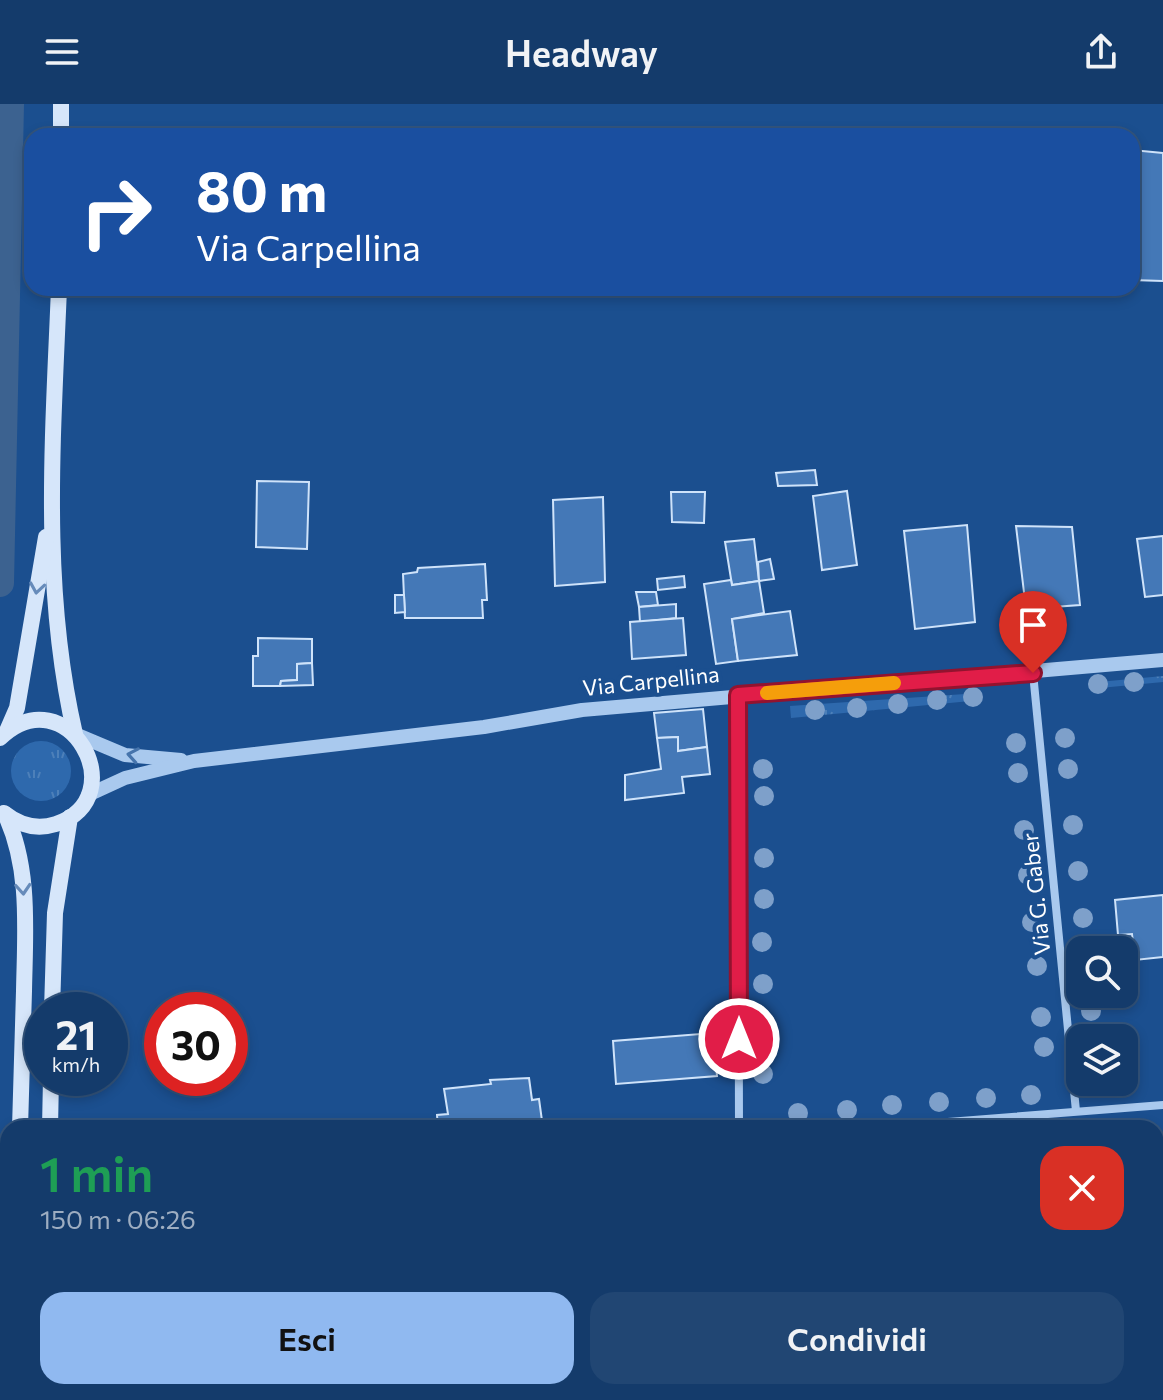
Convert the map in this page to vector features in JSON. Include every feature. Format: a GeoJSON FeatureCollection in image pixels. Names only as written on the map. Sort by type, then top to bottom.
{"type":"FeatureCollection","features":[{"type":"Feature","properties":{"kind":"main road"},"geometry":{"type":"LineString","coordinates":[[61,104],[61,128]]}},
{"type":"Feature","properties":{"kind":"main road"},"geometry":{"type":"LineString","coordinates":[[3,812],[15,821],[37,827],[59,823],[81,807],[92,784],[91,762],[75,734],[62,672],[50,511],[59,296]]}},
{"type":"Feature","properties":{"kind":"main road"},"geometry":{"type":"LineString","coordinates":[[4,734],[17,708],[50,511]]}},
{"type":"Feature","properties":{"kind":"main road"},"geometry":{"type":"LineString","coordinates":[[4,734],[21,723],[37,720],[52,721],[75,734]]}},
{"type":"Feature","properties":{"kind":"main road"},"geometry":{"type":"LineString","coordinates":[[3,812],[17,840],[23,887],[25,936],[20,1120]]}},
{"type":"Feature","properties":{"kind":"main road"},"geometry":{"type":"LineString","coordinates":[[53,992],[55,913],[70,817]]}},
{"type":"Feature","properties":{"kind":"main road"},"geometry":{"type":"LineString","coordinates":[[50,1120],[51,1096]]}},
{"type":"Feature","properties":{"kind":"street","name":"Via Carpellina"},"geometry":{"type":"LineString","coordinates":[[194,761],[484,727],[582,710],[1163,660]]}},
{"type":"Feature","properties":{"kind":"street","name":"Via G. Gaber"},"geometry":{"type":"LineString","coordinates":[[1033,673],[1076,1111]]}},
{"type":"Feature","properties":{"kind":"street"},"geometry":{"type":"LineString","coordinates":[[738,695],[739,1120]]}},
{"type":"Feature","properties":{"kind":"street"},"geometry":{"type":"LineString","coordinates":[[75,734],[125,755],[194,761]]}},
{"type":"Feature","properties":{"kind":"street"},"geometry":{"type":"LineString","coordinates":[[88,795],[125,778],[194,761]]}},
{"type":"Feature","properties":{"kind":"street"},"geometry":{"type":"LineString","coordinates":[[967,1120],[1163,1105]]}},
{"type":"Feature","properties":{"kind":"green space"},"geometry":{"type":"Polygon","coordinates":[[[1163,676],[1163,682],[1089,689],[1088,683],[1163,676]]]}},
{"type":"Feature","properties":{"kind":"green space"},"geometry":{"type":"Polygon","coordinates":[[[980,693],[981,700],[791,718],[790,706],[980,693]]]}},
{"type":"Feature","properties":{"kind":"green space"},"geometry":{"type":"Polygon","coordinates":[[[41,741],[63,749],[71,771],[63,793],[41,801],[19,793],[11,771],[19,749],[41,741]]]}},
{"type":"Feature","properties":{"kind":"building"},"geometry":{"type":"Polygon","coordinates":[[[1140,151],[1163,153],[1163,281],[1140,280],[1140,151]]]}},
{"type":"Feature","properties":{"kind":"building"},"geometry":{"type":"Polygon","coordinates":[[[815,470],[817,485],[778,486],[776,473],[815,470]]]}},
{"type":"Feature","properties":{"kind":"building"},"geometry":{"type":"Polygon","coordinates":[[[257,481],[309,482],[307,549],[256,547],[257,481]]]}},
{"type":"Feature","properties":{"kind":"building"},"geometry":{"type":"Polygon","coordinates":[[[847,491],[857,565],[822,570],[813,496],[847,491]]]}},
{"type":"Feature","properties":{"kind":"building"},"geometry":{"type":"Polygon","coordinates":[[[671,492],[705,492],[704,523],[672,522],[671,492]]]}},
{"type":"Feature","properties":{"kind":"building"},"geometry":{"type":"Polygon","coordinates":[[[603,497],[605,582],[555,586],[553,500],[603,497]]]}},
{"type":"Feature","properties":{"kind":"building"},"geometry":{"type":"Polygon","coordinates":[[[967,525],[975,622],[915,629],[904,531],[967,525]]]}},
{"type":"Feature","properties":{"kind":"building"},"geometry":{"type":"Polygon","coordinates":[[[1016,526],[1072,527],[1080,605],[1026,609],[1016,526]]]}},
{"type":"Feature","properties":{"kind":"building"},"geometry":{"type":"Polygon","coordinates":[[[1163,536],[1163,595],[1145,597],[1137,539],[1163,536]]]}},
{"type":"Feature","properties":{"kind":"building"},"geometry":{"type":"Polygon","coordinates":[[[754,539],[759,581],[732,585],[725,542],[754,539]]]}},
{"type":"Feature","properties":{"kind":"building"},"geometry":{"type":"Polygon","coordinates":[[[770,559],[774,579],[759,581],[758,562],[770,559]]]}},
{"type":"Feature","properties":{"kind":"building"},"geometry":{"type":"Polygon","coordinates":[[[485,564],[487,600],[482,600],[483,618],[405,618],[403,574],[417,572],[418,568],[485,564]]]}},
{"type":"Feature","properties":{"kind":"building"},"geometry":{"type":"Polygon","coordinates":[[[684,576],[685,587],[658,590],[657,579],[684,576]]]}},
{"type":"Feature","properties":{"kind":"building"},"geometry":{"type":"Polygon","coordinates":[[[731,580],[732,585],[759,581],[764,613],[732,619],[738,661],[716,664],[704,584],[731,580]]]}},
{"type":"Feature","properties":{"kind":"building"},"geometry":{"type":"Polygon","coordinates":[[[636,592],[656,592],[658,605],[639,607],[636,592]]]}},
{"type":"Feature","properties":{"kind":"building"},"geometry":{"type":"Polygon","coordinates":[[[395,595],[404,595],[405,612],[395,613],[395,595]]]}},
{"type":"Feature","properties":{"kind":"building"},"geometry":{"type":"Polygon","coordinates":[[[676,604],[676,618],[640,622],[639,607],[676,604]]]}},
{"type":"Feature","properties":{"kind":"building"},"geometry":{"type":"Polygon","coordinates":[[[790,611],[797,655],[738,661],[732,619],[790,611]]]}},
{"type":"Feature","properties":{"kind":"building"},"geometry":{"type":"Polygon","coordinates":[[[683,618],[686,655],[632,659],[630,622],[683,618]]]}},
{"type":"Feature","properties":{"kind":"building"},"geometry":{"type":"Polygon","coordinates":[[[258,638],[312,639],[312,663],[297,664],[297,680],[281,681],[280,686],[253,686],[253,656],[258,656],[258,638]]]}},
{"type":"Feature","properties":{"kind":"building"},"geometry":{"type":"Polygon","coordinates":[[[312,663],[313,685],[280,686],[281,681],[297,680],[297,664],[312,663]]]}},
{"type":"Feature","properties":{"kind":"building"},"geometry":{"type":"Polygon","coordinates":[[[703,709],[707,747],[678,751],[678,737],[657,738],[654,713],[703,709]]]}},
{"type":"Feature","properties":{"kind":"building"},"geometry":{"type":"Polygon","coordinates":[[[678,737],[678,751],[707,747],[710,774],[682,777],[684,793],[625,800],[625,775],[661,769],[657,738],[678,737]]]}},
{"type":"Feature","properties":{"kind":"building"},"geometry":{"type":"Polygon","coordinates":[[[1163,895],[1163,957],[1138,960],[1138,936],[1118,935],[1115,900],[1163,895]]]}},
{"type":"Feature","properties":{"kind":"building"},"geometry":{"type":"Polygon","coordinates":[[[713,1033],[717,1076],[616,1084],[613,1041],[713,1033]]]}},
{"type":"Feature","properties":{"kind":"building"},"geometry":{"type":"Polygon","coordinates":[[[529,1078],[532,1100],[539,1099],[542,1120],[437,1120],[437,1115],[448,1114],[444,1089],[491,1084],[490,1080],[529,1078]]]}},
{"type":"Feature","properties":{"kind":"waterway"},"geometry":{"type":"LineString","coordinates":[[0,583],[10,104]]}},
{"type":"Feature","properties":{"kind":"slow traffic"},"geometry":{"type":"LineString","coordinates":[[767,693],[894,683]]}},
{"type":"Feature","properties":{"kind":"route"},"geometry":{"type":"LineString","coordinates":[[739,1039],[738,695],[1033,673]]}}]}
